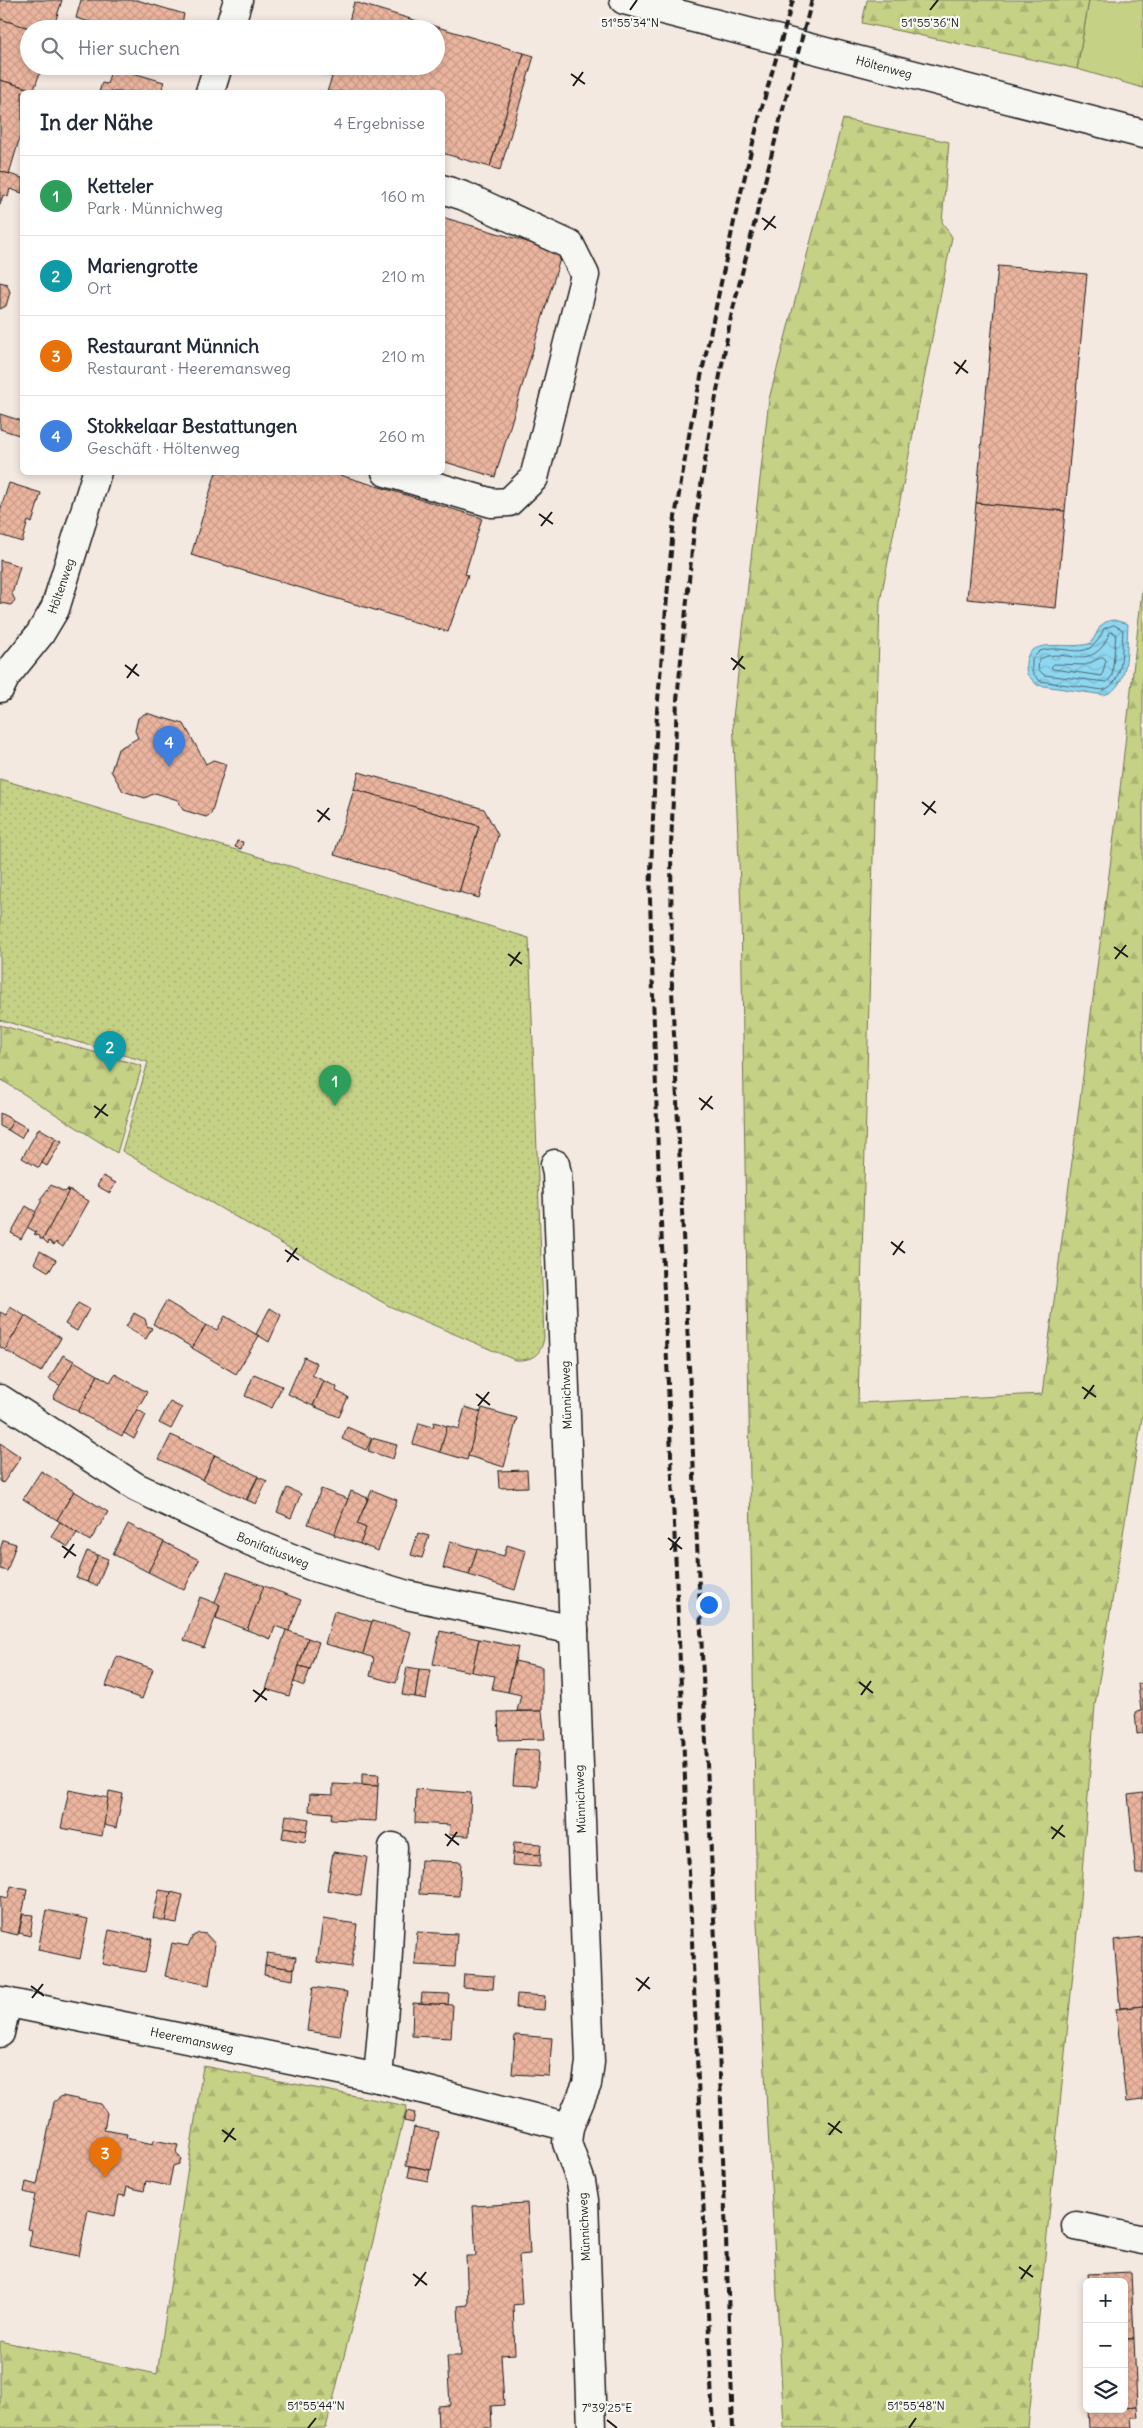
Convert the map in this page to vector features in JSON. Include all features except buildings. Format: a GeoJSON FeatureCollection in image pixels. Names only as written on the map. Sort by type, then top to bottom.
{"type":"FeatureCollection","features":[{"type":"Feature","properties":{"kind":"street"},"geometry":{"type":"LineString","coordinates":[[232,20],[238,0]]}},
{"type":"Feature","properties":{"kind":"street","name":"Höltenweg"},"geometry":{"type":"LineString","coordinates":[[624,0],[1143,134]]}},
{"type":"Feature","properties":{"kind":"street"},"geometry":{"type":"LineString","coordinates":[[211,90],[215,75]]}},
{"type":"Feature","properties":{"kind":"street"},"geometry":{"type":"LineString","coordinates":[[396,475],[492,503],[508,502],[534,478],[585,275],[570,245],[464,196],[445,190]]}},
{"type":"Feature","properties":{"kind":"street","name":"Höltenweg"},"geometry":{"type":"LineString","coordinates":[[0,688],[6,676],[40,634],[55,609],[95,475]]}},
{"type":"Feature","properties":{"kind":"street","name":"Münnichweg"},"geometry":{"type":"LineString","coordinates":[[555,1164],[565,1350],[590,2062],[588,2084],[569,2126],[567,2144],[581,2182],[584,2200],[592,2428]]}},
{"type":"Feature","properties":{"kind":"street","name":"Bonifatiusweg"},"geometry":{"type":"LineString","coordinates":[[0,1399],[136,1487],[252,1542],[311,1566],[406,1595],[574,1630]]}},
{"type":"Feature","properties":{"kind":"street"},"geometry":{"type":"LineString","coordinates":[[378,2078],[387,1972],[393,1847]]}},
{"type":"Feature","properties":{"kind":"street","name":"Heeremansweg"},"geometry":{"type":"LineString","coordinates":[[0,2033],[3,2002],[378,2078],[569,2126]]}},
{"type":"Feature","properties":{"kind":"street"},"geometry":{"type":"LineString","coordinates":[[1076,2226],[1143,2240]]}},
{"type":"Feature","properties":{"kind":"green space"},"geometry":{"type":"Polygon","coordinates":[[[867,0],[1089,0],[1077,69],[862,23],[867,0]]]}},
{"type":"Feature","properties":{"kind":"green space"},"geometry":{"type":"Polygon","coordinates":[[[1089,0],[1143,0],[1143,88],[1077,69],[1089,0]]]}},
{"type":"Feature","properties":{"kind":"green space"},"geometry":{"type":"Polygon","coordinates":[[[843,119],[949,142],[942,222],[952,237],[880,602],[858,1403],[1042,1394],[1120,789],[1143,581],[1143,1412],[1095,1705],[1079,1912],[1028,2428],[784,2428],[757,1923],[741,909],[733,718],[769,399],[843,119]]]}},
{"type":"Feature","properties":{"kind":"green space"},"geometry":{"type":"Polygon","coordinates":[[[0,779],[529,938],[544,1338],[541,1349],[535,1356],[515,1360],[389,1306],[122,1151],[148,1062],[0,1020],[0,779]]]}},
{"type":"Feature","properties":{"kind":"green space"},"geometry":{"type":"Polygon","coordinates":[[[0,1025],[142,1066],[117,1153],[0,1079],[0,1025]]]}},
{"type":"Feature","properties":{"kind":"green space"},"geometry":{"type":"Polygon","coordinates":[[[203,2066],[407,2106],[326,2428],[0,2428],[0,2341],[157,2374],[203,2066]]]}},
{"type":"Feature","properties":{"kind":"water"},"geometry":{"type":"Polygon","coordinates":[[[1114,620],[1128,624],[1127,654],[1123,675],[1113,691],[1104,695],[1037,685],[1027,674],[1026,661],[1030,652],[1047,646],[1091,643],[1105,622],[1114,620]]]}},
{"type":"Feature","properties":{"kind":"railway"},"geometry":{"type":"LineString","coordinates":[[713,2428],[658,1153],[650,899],[657,711],[673,529],[691,424],[735,217],[760,114],[793,0]]}},
{"type":"Feature","properties":{"kind":"railway"},"geometry":{"type":"LineString","coordinates":[[733,2428],[715,1941],[672,990],[671,847],[677,700],[694,530],[711,423],[731,317],[812,0]]}},
{"type":"Feature","properties":{"kind":"place","name":"Stokkelaar Bestattungen"},"geometry":{"type":"Point","coordinates":[169,767]}},
{"type":"Feature","properties":{"kind":"place","name":"Mariengrotte"},"geometry":{"type":"Point","coordinates":[110,1072]}},
{"type":"Feature","properties":{"kind":"place","name":"Ketteler"},"geometry":{"type":"Point","coordinates":[335,1106]}},
{"type":"Feature","properties":{"kind":"place","name":"Restaurant Münnich"},"geometry":{"type":"Point","coordinates":[105,2178]}}]}
